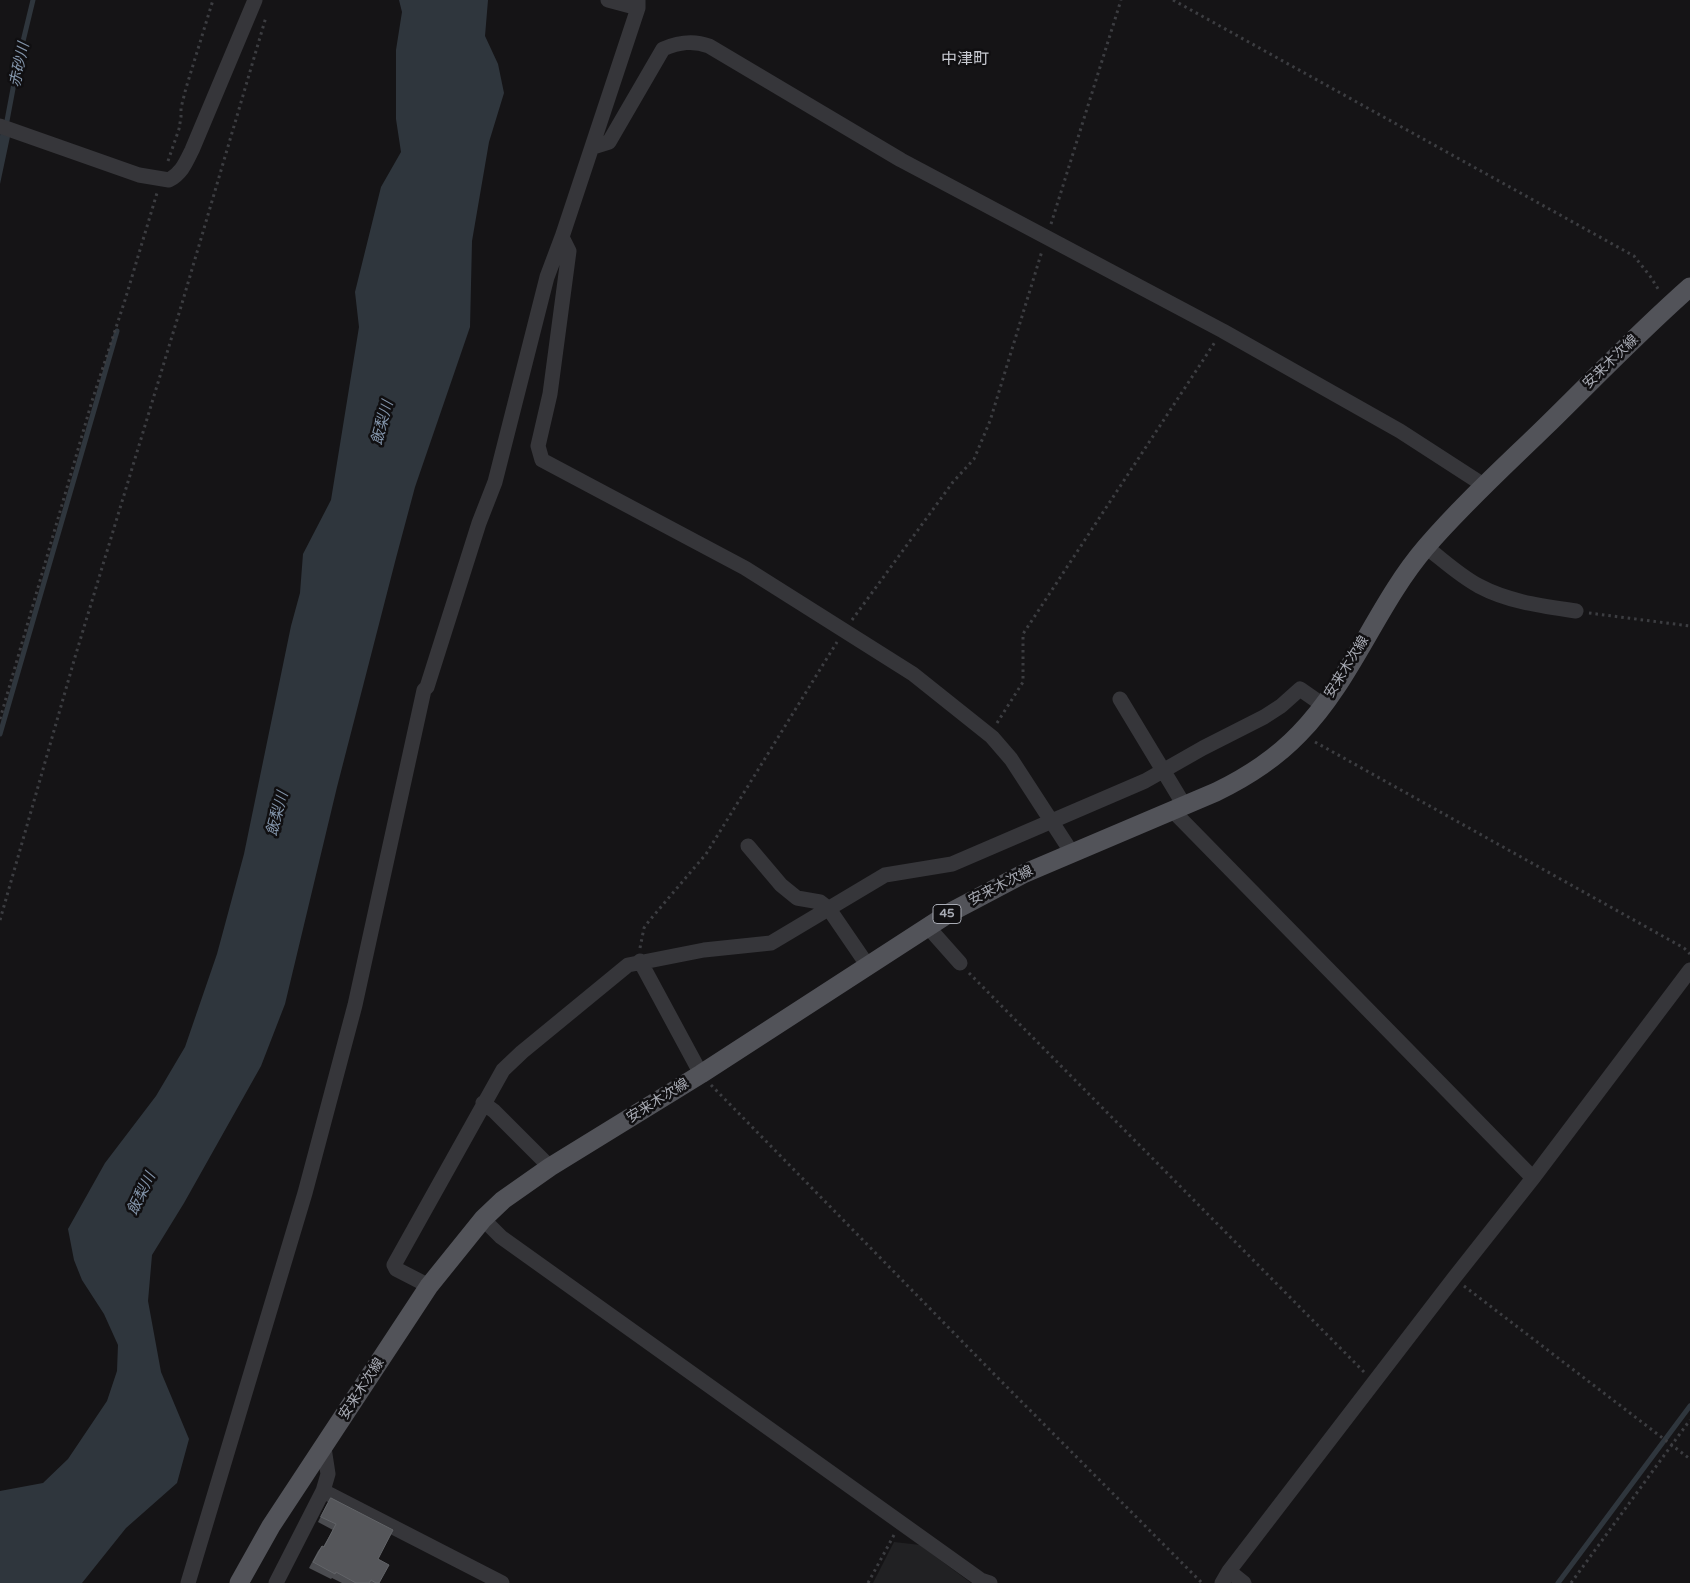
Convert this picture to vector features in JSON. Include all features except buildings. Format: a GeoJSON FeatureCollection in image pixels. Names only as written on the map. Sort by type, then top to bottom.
{"type":"FeatureCollection","features":[{"type":"Feature","properties":{"kind":"main road","name":"安来木次線"},"geometry":{"type":"LineString","coordinates":[[239,1583],[272,1526],[429,1286],[483,1218],[503,1200],[550,1167],[701,1074],[951,912],[1023,874],[1244,778],[1284,749],[1300,734],[1323,705],[1348,668],[1391,594],[1426,547],[1485,486],[1668,306],[1690,287]]}},
{"type":"Feature","properties":{"kind":"street"},"geometry":{"type":"LineString","coordinates":[[4,127],[140,175],[169,180],[184,167],[212,105],[255,0]]}},
{"type":"Feature","properties":{"kind":"street"},"geometry":{"type":"LineString","coordinates":[[188,1583],[305,1193],[355,1005],[424,690],[427,687],[479,523],[495,482],[547,277],[592,147],[627,3]]}},
{"type":"Feature","properties":{"kind":"street"},"geometry":{"type":"LineString","coordinates":[[592,147],[609,142],[663,49],[684,42],[699,42],[709,46],[901,160],[1223,331],[1400,431],[1485,486]]}},
{"type":"Feature","properties":{"kind":"street"},"geometry":{"type":"LineString","coordinates":[[562,237],[568,251],[550,394],[538,446],[542,460],[745,568],[913,674],[992,738],[1012,759],[1072,853]]}},
{"type":"Feature","properties":{"kind":"street"},"geometry":{"type":"LineString","coordinates":[[1426,547],[1486,590],[1521,602],[1576,611]]}},
{"type":"Feature","properties":{"kind":"street"},"geometry":{"type":"LineString","coordinates":[[429,1286],[396,1269],[394,1265],[483,1104],[508,1064],[628,965],[640,961],[704,950],[767,945],[885,875],[952,864],[1132,787],[1264,717],[1281,706],[1300,689],[1323,705]]}},
{"type":"Feature","properties":{"kind":"street"},"geometry":{"type":"LineString","coordinates":[[1120,699],[1163,772],[1178,808],[1533,1178]]}},
{"type":"Feature","properties":{"kind":"street"},"geometry":{"type":"LineString","coordinates":[[748,846],[781,885],[797,898],[820,902],[829,909],[868,966]]}},
{"type":"Feature","properties":{"kind":"street"},"geometry":{"type":"LineString","coordinates":[[928,927],[960,964]]}},
{"type":"Feature","properties":{"kind":"street"},"geometry":{"type":"LineString","coordinates":[[640,961],[701,1074]]}},
{"type":"Feature","properties":{"kind":"street"},"geometry":{"type":"LineString","coordinates":[[1244,1583],[1226,1577],[1454,1278],[1533,1178],[1690,970]]}},
{"type":"Feature","properties":{"kind":"street"},"geometry":{"type":"LineString","coordinates":[[483,1104],[494,1111],[550,1167]]}},
{"type":"Feature","properties":{"kind":"street"},"geometry":{"type":"LineString","coordinates":[[483,1218],[501,1237],[982,1580],[990,1583]]}},
{"type":"Feature","properties":{"kind":"street"},"geometry":{"type":"LineString","coordinates":[[276,1583],[323,1491],[328,1474],[324,1448]]}},
{"type":"Feature","properties":{"kind":"street"},"geometry":{"type":"LineString","coordinates":[[323,1491],[502,1583]]}},
{"type":"Feature","properties":{"kind":"path"},"geometry":{"type":"LineString","coordinates":[[0,719],[92,401],[178,129],[184,94],[213,0]]}},
{"type":"Feature","properties":{"kind":"path"},"geometry":{"type":"LineString","coordinates":[[640,961],[639,950],[644,928],[648,921],[706,854],[844,630],[953,482],[974,458],[990,421],[1121,0]]}},
{"type":"Feature","properties":{"kind":"path"},"geometry":{"type":"LineString","coordinates":[[1173,0],[1634,256],[1650,276],[1668,306]]}},
{"type":"Feature","properties":{"kind":"path"},"geometry":{"type":"LineString","coordinates":[[0,920],[75,657],[183,300],[268,9]]}},
{"type":"Feature","properties":{"kind":"path"},"geometry":{"type":"LineString","coordinates":[[992,738],[999,719],[1023,682],[1023,634],[1223,331]]}},
{"type":"Feature","properties":{"kind":"path"},"geometry":{"type":"LineString","coordinates":[[1576,611],[1690,626]]}},
{"type":"Feature","properties":{"kind":"path"},"geometry":{"type":"LineString","coordinates":[[1300,734],[1618,910],[1684,948],[1690,954]]}},
{"type":"Feature","properties":{"kind":"path"},"geometry":{"type":"LineString","coordinates":[[960,964],[1362,1370]]}},
{"type":"Feature","properties":{"kind":"path"},"geometry":{"type":"LineString","coordinates":[[701,1074],[997,1377],[1202,1583]]}},
{"type":"Feature","properties":{"kind":"path"},"geometry":{"type":"LineString","coordinates":[[1454,1278],[1690,1459]]}},
{"type":"Feature","properties":{"kind":"path"},"geometry":{"type":"LineString","coordinates":[[1571,1583],[1690,1420]]}},
{"type":"Feature","properties":{"kind":"path"},"geometry":{"type":"LineString","coordinates":[[868,1583],[888,1544],[903,1523]]}},
{"type":"Feature","properties":{"kind":"shaded area"},"geometry":{"type":"Polygon","coordinates":[[[894,1542],[920,1545],[971,1583],[873,1583],[894,1542]]]}},
{"type":"Feature","properties":{"kind":"water","name":"飯梨川"},"geometry":{"type":"Polygon","coordinates":[[[399,0],[488,0],[485,36],[498,64],[504,93],[489,142],[472,241],[470,327],[415,487],[337,787],[285,1004],[261,1066],[184,1203],[152,1255],[148,1301],[161,1372],[189,1439],[177,1483],[126,1528],[82,1583],[0,1583],[0,1491],[43,1483],[68,1459],[107,1401],[117,1371],[118,1345],[104,1314],[82,1280],[74,1260],[68,1229],[105,1163],[156,1096],[185,1047],[217,954],[244,854],[291,626],[300,593],[303,554],[331,500],[359,327],[355,292],[381,187],[401,152],[396,119],[396,50],[402,12],[399,0]]]}},
{"type":"Feature","properties":{"kind":"water"},"geometry":{"type":"Polygon","coordinates":[[[1,129],[11,132],[0,184],[0,136],[1,129]]]}},
{"type":"Feature","properties":{"kind":"waterway","name":"赤砂川"},"geometry":{"type":"LineString","coordinates":[[6,126],[18,62],[33,0]]}},
{"type":"Feature","properties":{"kind":"waterway"},"geometry":{"type":"LineString","coordinates":[[0,734],[117,331]]}},
{"type":"Feature","properties":{"kind":"waterway"},"geometry":{"type":"LineString","coordinates":[[1558,1583],[1690,1406]]}},
{"type":"Feature","properties":{"kind":"district","name":"中津町"},"geometry":{"type":"Point","coordinates":[965,60]}}]}
